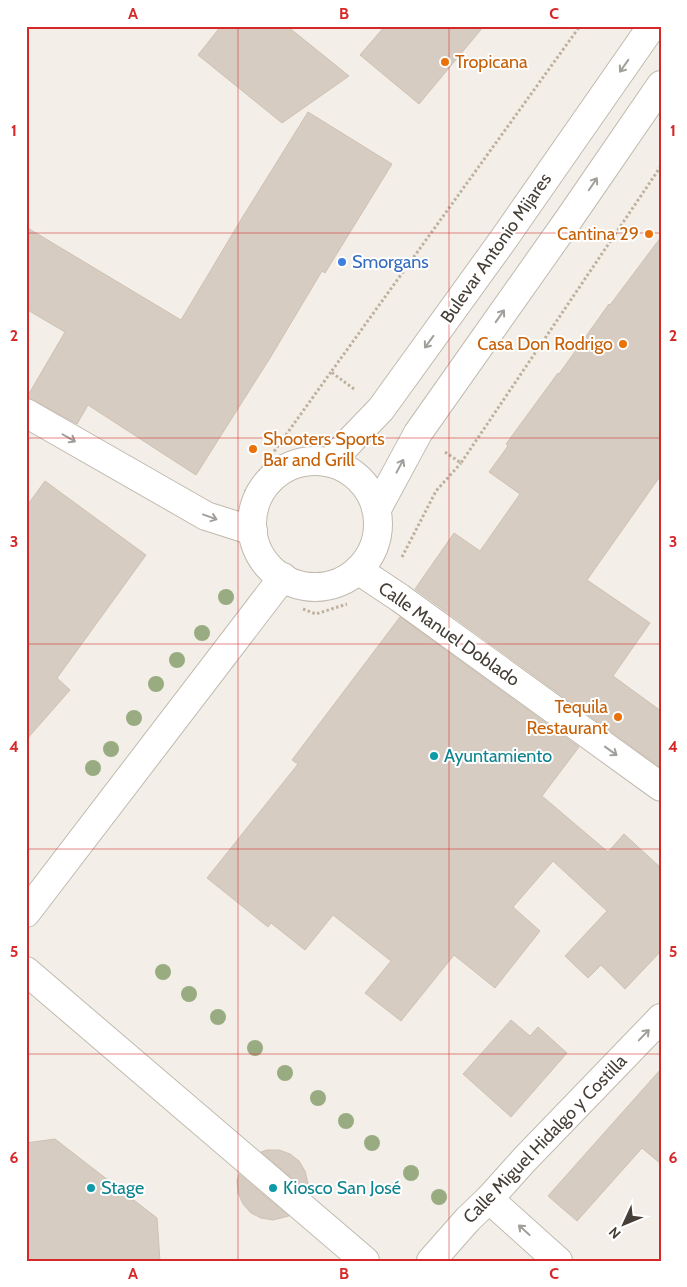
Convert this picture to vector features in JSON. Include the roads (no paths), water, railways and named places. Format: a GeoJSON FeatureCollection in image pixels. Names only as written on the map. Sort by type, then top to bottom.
{"type":"FeatureCollection","features":[{"type":"Feature","properties":{"kind":"street","name":"Bulevar Antonio Mijares"},"geometry":{"type":"LineString","coordinates":[[330,462],[381,409],[503,240],[652,26]]}},
{"type":"Feature","properties":{"kind":"street"},"geometry":{"type":"LineString","coordinates":[[377,509],[418,433],[661,85]]}},
{"type":"Feature","properties":{"kind":"street"},"geometry":{"type":"LineString","coordinates":[[26,413],[206,516],[253,531]]}},
{"type":"Feature","properties":{"kind":"street"},"geometry":{"type":"LineString","coordinates":[[26,913],[276,587],[273,570],[263,558],[256,544],[253,531],[254,511],[260,492],[273,476],[290,466],[303,462],[330,462],[346,468],[360,479],[370,493],[377,509],[377,536],[367,577],[344,579],[330,585],[318,587],[301,585],[276,587]]}},
{"type":"Feature","properties":{"kind":"street","name":"Calle Manuel Doblado"},"geometry":{"type":"LineString","coordinates":[[367,577],[400,598],[661,787]]}},
{"type":"Feature","properties":{"kind":"street"},"geometry":{"type":"LineString","coordinates":[[26,971],[365,1261]]}},
{"type":"Feature","properties":{"kind":"street","name":"Calle Miguel Hidalgo y Costilla"},"geometry":{"type":"LineString","coordinates":[[431,1261],[468,1219],[489,1200],[524,1160],[661,1018]]}},
{"type":"Feature","properties":{"kind":"street"},"geometry":{"type":"LineString","coordinates":[[489,1200],[558,1261]]}},
{"type":"Feature","properties":{"kind":"place","name":"Tropicana"},"geometry":{"type":"Point","coordinates":[445,62]}},
{"type":"Feature","properties":{"kind":"place","name":"Cantina 29"},"geometry":{"type":"Point","coordinates":[649,234]}},
{"type":"Feature","properties":{"kind":"place","name":"Smorgans"},"geometry":{"type":"Point","coordinates":[342,262]}},
{"type":"Feature","properties":{"kind":"place","name":"Casa Don Rodrigo"},"geometry":{"type":"Point","coordinates":[623,344]}},
{"type":"Feature","properties":{"kind":"place","name":"Shooters Sports Bar and Grill"},"geometry":{"type":"Point","coordinates":[253,449]}},
{"type":"Feature","properties":{"kind":"place","name":"Tequila Restaurant"},"geometry":{"type":"Point","coordinates":[618,717]}},
{"type":"Feature","properties":{"kind":"place","name":"Ayuntamiento"},"geometry":{"type":"Point","coordinates":[434,756]}},
{"type":"Feature","properties":{"kind":"place","name":"Stage"},"geometry":{"type":"Point","coordinates":[91,1188]}},
{"type":"Feature","properties":{"kind":"place","name":"Kiosco San José"},"geometry":{"type":"Point","coordinates":[273,1188]}}]}
